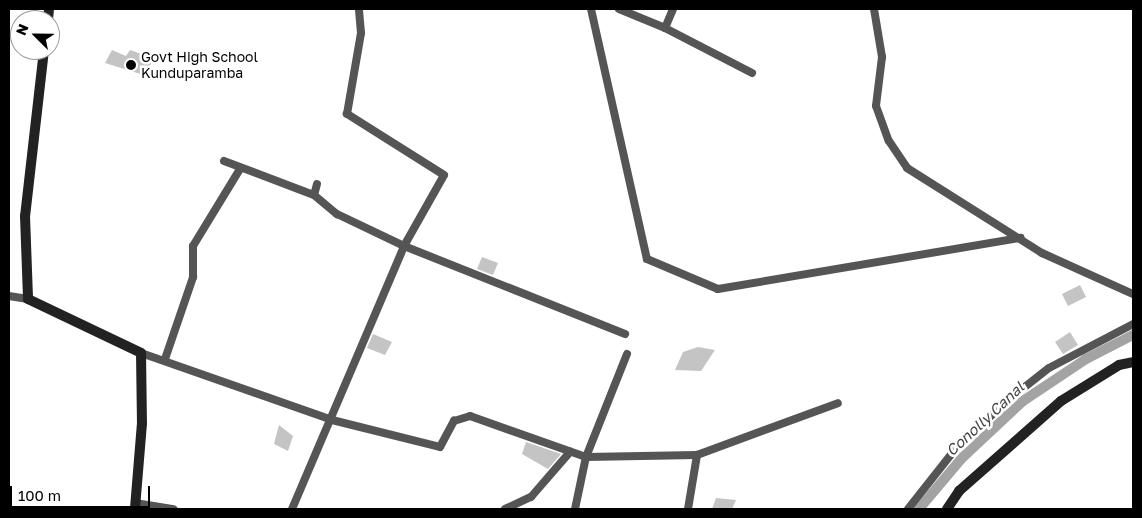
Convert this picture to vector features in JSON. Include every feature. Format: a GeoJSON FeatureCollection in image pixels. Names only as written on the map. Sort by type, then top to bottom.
{"type":"FeatureCollection","features":[{"type":"Feature","properties":{"kind":"main road"},"geometry":{"type":"LineString","coordinates":[[43,60],[24,216],[28,299],[141,353],[142,423],[135,506]]}},
{"type":"Feature","properties":{"kind":"main road"},"geometry":{"type":"LineString","coordinates":[[947,509],[959,491],[1061,401],[1119,365],[1133,362]]}},
{"type":"Feature","properties":{"kind":"street"},"geometry":{"type":"LineString","coordinates":[[292,509],[332,420],[404,246],[444,175],[347,114],[361,33],[359,9]]}},
{"type":"Feature","properties":{"kind":"street"},"geometry":{"type":"LineString","coordinates":[[591,9],[647,259],[718,289],[1021,238]]}},
{"type":"Feature","properties":{"kind":"street"},"geometry":{"type":"LineString","coordinates":[[619,9],[665,28],[752,73]]}},
{"type":"Feature","properties":{"kind":"street"},"geometry":{"type":"LineString","coordinates":[[665,28],[673,9]]}},
{"type":"Feature","properties":{"kind":"street"},"geometry":{"type":"LineString","coordinates":[[874,9],[882,57],[876,106],[889,141],[907,168],[1066,265],[1133,294]]}},
{"type":"Feature","properties":{"kind":"street"},"geometry":{"type":"LineString","coordinates":[[224,161],[240,169],[314,196],[337,214],[404,246],[624,334]]}},
{"type":"Feature","properties":{"kind":"street"},"geometry":{"type":"LineString","coordinates":[[165,359],[193,277],[192,246],[240,169]]}},
{"type":"Feature","properties":{"kind":"street"},"geometry":{"type":"LineString","coordinates":[[314,196],[317,184]]}},
{"type":"Feature","properties":{"kind":"street"},"geometry":{"type":"LineString","coordinates":[[9,296],[28,299]]}},
{"type":"Feature","properties":{"kind":"street"},"geometry":{"type":"LineString","coordinates":[[908,509],[957,447],[1007,401],[1049,368],[1133,324]]}},
{"type":"Feature","properties":{"kind":"street"},"geometry":{"type":"LineString","coordinates":[[141,353],[165,359],[332,420],[440,447],[454,421],[470,416],[586,457],[697,456],[838,403]]}},
{"type":"Feature","properties":{"kind":"street"},"geometry":{"type":"LineString","coordinates":[[575,509],[586,457],[627,354]]}},
{"type":"Feature","properties":{"kind":"street"},"geometry":{"type":"LineString","coordinates":[[505,509],[531,497],[570,452]]}},
{"type":"Feature","properties":{"kind":"street"},"geometry":{"type":"LineString","coordinates":[[688,509],[697,456]]}},
{"type":"Feature","properties":{"kind":"street"},"geometry":{"type":"LineString","coordinates":[[135,506],[174,509]]}},
{"type":"Feature","properties":{"kind":"building","name":"Govt High School Kunduparamba"},"geometry":{"type":"Polygon","coordinates":[[[112,50],[126,56],[130,50],[153,58],[147,76],[105,63],[112,50]]]}},
{"type":"Feature","properties":{"kind":"building"},"geometry":{"type":"Polygon","coordinates":[[[482,257],[498,263],[493,275],[477,269],[482,257]]]}},
{"type":"Feature","properties":{"kind":"building"},"geometry":{"type":"Polygon","coordinates":[[[1080,285],[1086,297],[1068,306],[1062,294],[1080,285]]]}},
{"type":"Feature","properties":{"kind":"building"},"geometry":{"type":"Polygon","coordinates":[[[1070,332],[1078,345],[1063,354],[1055,342],[1070,332]]]}},
{"type":"Feature","properties":{"kind":"building"},"geometry":{"type":"Polygon","coordinates":[[[373,334],[392,342],[385,355],[367,348],[373,334]]]}},
{"type":"Feature","properties":{"kind":"building"},"geometry":{"type":"Polygon","coordinates":[[[698,347],[715,350],[701,371],[675,370],[683,352],[698,347]]]}},
{"type":"Feature","properties":{"kind":"building"},"geometry":{"type":"Polygon","coordinates":[[[279,425],[293,436],[288,451],[274,444],[279,425]]]}},
{"type":"Feature","properties":{"kind":"building"},"geometry":{"type":"Polygon","coordinates":[[[526,442],[561,454],[548,469],[522,454],[526,442]]]}},
{"type":"Feature","properties":{"kind":"building"},"geometry":{"type":"Polygon","coordinates":[[[716,498],[736,500],[732,509],[712,509],[716,498]]]}},
{"type":"Feature","properties":{"kind":"waterway","name":"Conolly Canal"},"geometry":{"type":"LineString","coordinates":[[919,509],[962,458],[1023,401],[1086,359],[1133,335]]}},
{"type":"Feature","properties":{"kind":"place","name":"Govt High School Kunduparamba"},"geometry":{"type":"Point","coordinates":[131,65]}}]}
